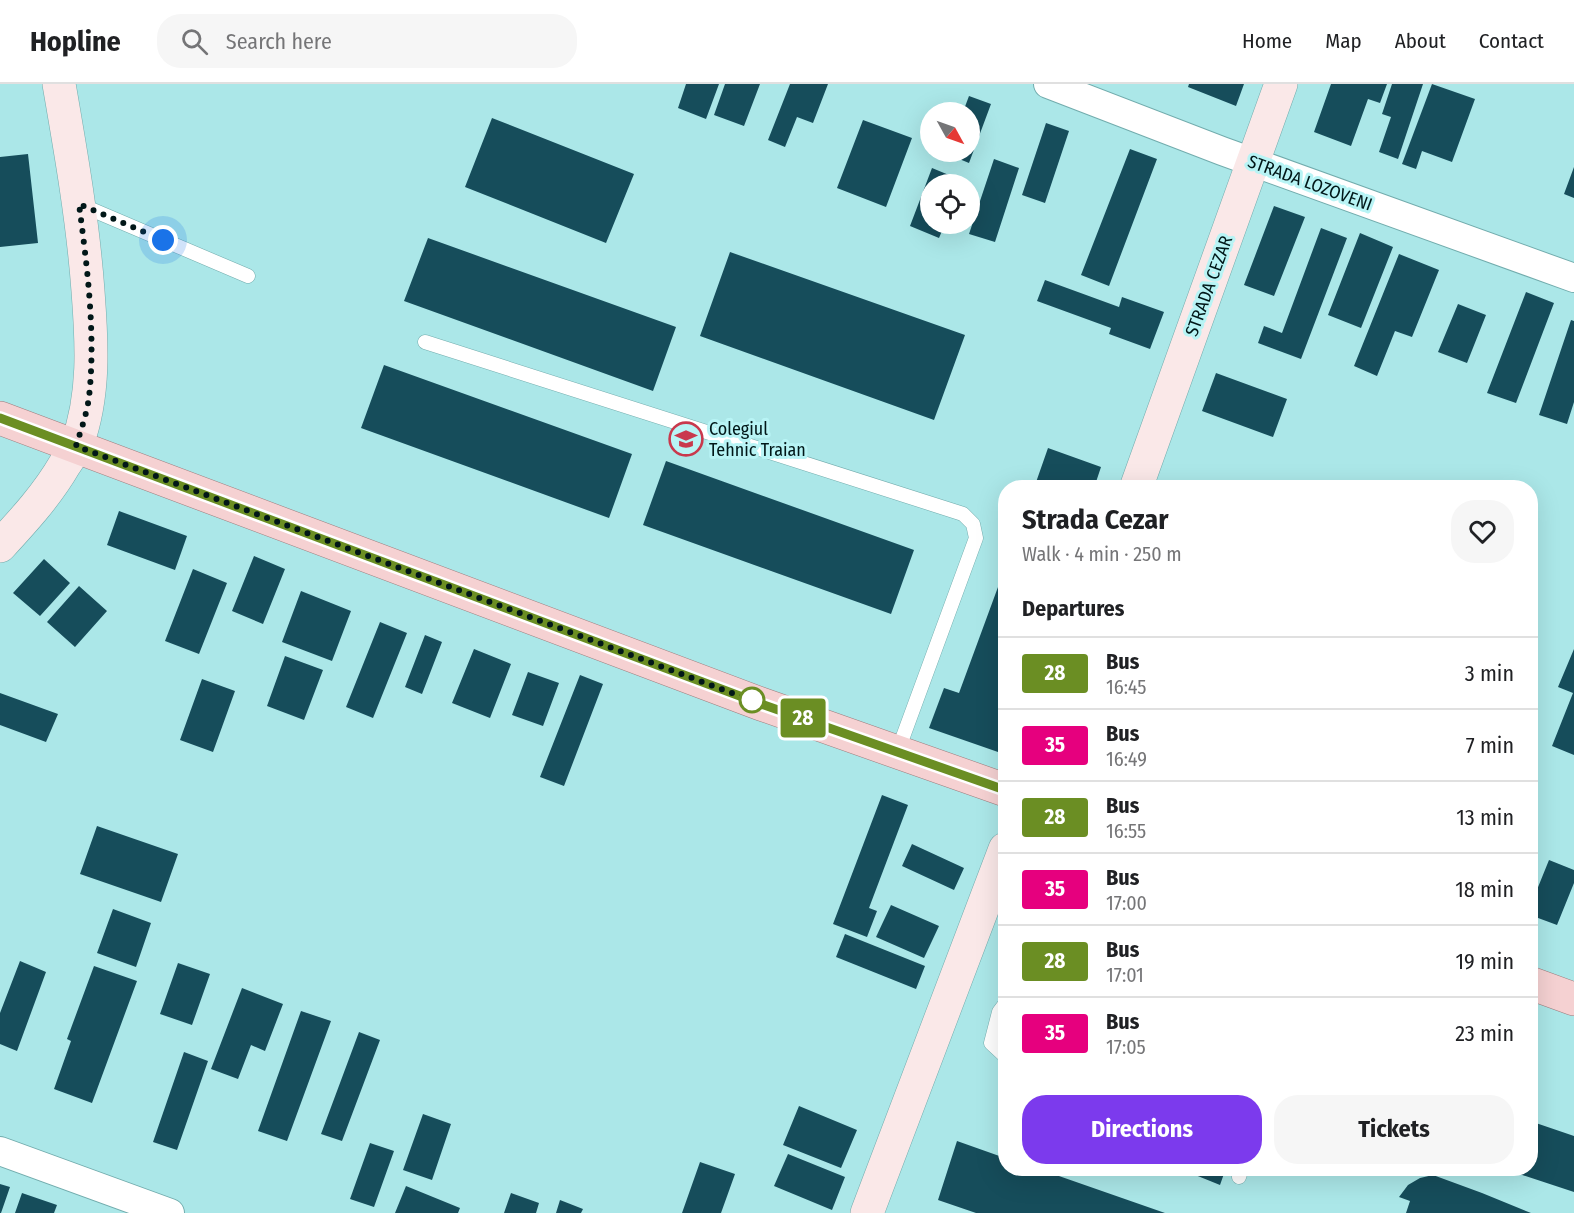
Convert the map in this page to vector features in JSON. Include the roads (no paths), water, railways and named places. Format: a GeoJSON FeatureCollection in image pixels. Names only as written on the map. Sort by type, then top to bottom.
{"type":"FeatureCollection","features":[{"type":"Feature","properties":{"kind":"main road"},"geometry":{"type":"LineString","coordinates":[[0,417],[761,704],[998,788]]}},
{"type":"Feature","properties":{"kind":"main road"},"geometry":{"type":"LineString","coordinates":[[1538,986],[1574,999]]}},
{"type":"Feature","properties":{"kind":"street"},"geometry":{"type":"LineString","coordinates":[[0,546],[34,509],[55,481],[76,446],[88,399],[92,363],[85,249],[59,84]]}},
{"type":"Feature","properties":{"kind":"street","name":"STRADA LOZOVENI"},"geometry":{"type":"LineString","coordinates":[[1048,84],[1254,163],[1574,278]]}},
{"type":"Feature","properties":{"kind":"street","name":"STRADA CEZAR"},"geometry":{"type":"LineString","coordinates":[[1139,480],[1281,84]]}},
{"type":"Feature","properties":{"kind":"street"},"geometry":{"type":"LineString","coordinates":[[867,1213],[998,867]]}},
{"type":"Feature","properties":{"kind":"street"},"geometry":{"type":"LineString","coordinates":[[0,1150],[170,1213]]}},
{"type":"Feature","properties":{"kind":"lane"},"geometry":{"type":"LineString","coordinates":[[79,204],[248,276]]}},
{"type":"Feature","properties":{"kind":"lane"},"geometry":{"type":"LineString","coordinates":[[425,342],[963,514],[973,524],[976,538],[897,753]]}},
{"type":"Feature","properties":{"kind":"lane"},"geometry":{"type":"LineString","coordinates":[[998,1016],[991,1043],[998,1050]]}},
{"type":"Feature","properties":{"kind":"place","name":"Colegiul Tehnic Traian"},"geometry":{"type":"Point","coordinates":[686,439]}}]}
